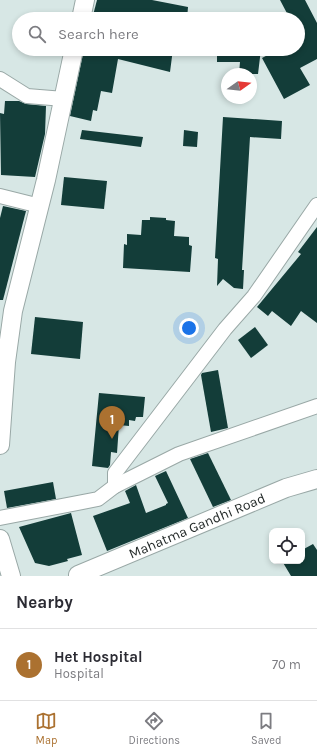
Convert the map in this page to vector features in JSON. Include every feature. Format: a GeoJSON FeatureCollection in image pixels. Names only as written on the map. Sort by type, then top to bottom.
{"type":"FeatureCollection","features":[{"type":"Feature","properties":{"kind":"street"},"geometry":{"type":"LineString","coordinates":[[82,12],[85,0]]}},
{"type":"Feature","properties":{"kind":"street"},"geometry":{"type":"LineString","coordinates":[[0,445],[6,362],[13,311],[40,206],[73,56]]}},
{"type":"Feature","properties":{"kind":"street"},"geometry":{"type":"LineString","coordinates":[[0,79],[27,96],[64,99]]}},
{"type":"Feature","properties":{"kind":"street"},"geometry":{"type":"LineString","coordinates":[[0,196],[40,206]]}},
{"type":"Feature","properties":{"kind":"street"},"geometry":{"type":"LineString","coordinates":[[115,486],[115,473],[225,329],[254,296],[317,205]]}},
{"type":"Feature","properties":{"kind":"street"},"geometry":{"type":"LineString","coordinates":[[0,518],[98,499],[115,486],[179,454],[317,406]]}},
{"type":"Feature","properties":{"kind":"street","name":"Mahatma Gandhi Road"},"geometry":{"type":"LineString","coordinates":[[77,576],[286,488],[317,479]]}},
{"type":"Feature","properties":{"kind":"street"},"geometry":{"type":"LineString","coordinates":[[0,539],[10,576]]}},
{"type":"Feature","properties":{"kind":"building"},"geometry":{"type":"Polygon","coordinates":[[[97,0],[152,0],[188,7],[188,12],[94,12],[97,0]]]}},
{"type":"Feature","properties":{"kind":"building"},"geometry":{"type":"Polygon","coordinates":[[[280,0],[305,0],[317,23],[317,59],[300,68],[310,85],[284,99],[262,58],[266,56],[305,56],[305,12],[286,12],[280,0]]]}},
{"type":"Feature","properties":{"kind":"building"},"geometry":{"type":"Polygon","coordinates":[[[83,56],[172,56],[170,72],[118,59],[112,93],[101,91],[97,111],[93,110],[91,121],[70,116],[83,56]]]}},
{"type":"Feature","properties":{"kind":"building"},"geometry":{"type":"Polygon","coordinates":[[[217,56],[260,56],[258,74],[257,68],[240,68],[240,62],[217,62],[217,56]]]}},
{"type":"Feature","properties":{"kind":"building"},"geometry":{"type":"Polygon","coordinates":[[[5,101],[19,101],[26,104],[46,106],[45,134],[35,177],[1,175],[0,113],[4,114],[5,101]]]}},
{"type":"Feature","properties":{"kind":"building"},"geometry":{"type":"Polygon","coordinates":[[[223,117],[282,121],[281,139],[250,137],[242,270],[244,270],[243,289],[234,288],[223,279],[217,286],[218,259],[215,258],[223,117]]]}},
{"type":"Feature","properties":{"kind":"building"},"geometry":{"type":"Polygon","coordinates":[[[82,130],[143,137],[141,147],[80,139],[82,130]]]}},
{"type":"Feature","properties":{"kind":"building"},"geometry":{"type":"Polygon","coordinates":[[[184,130],[198,132],[197,147],[183,146],[184,130]]]}},
{"type":"Feature","properties":{"kind":"building"},"geometry":{"type":"Polygon","coordinates":[[[64,177],[107,181],[104,209],[61,205],[64,177]]]}},
{"type":"Feature","properties":{"kind":"building"},"geometry":{"type":"Polygon","coordinates":[[[3,206],[26,211],[3,300],[0,300],[0,218],[3,206]]]}},
{"type":"Feature","properties":{"kind":"building"},"geometry":{"type":"Polygon","coordinates":[[[150,217],[166,218],[166,220],[175,221],[174,236],[189,237],[189,245],[192,246],[190,272],[123,268],[124,244],[127,245],[127,234],[141,235],[142,220],[150,220],[150,217]]]}},
{"type":"Feature","properties":{"kind":"building"},"geometry":{"type":"Polygon","coordinates":[[[317,227],[317,323],[301,311],[291,326],[272,311],[268,316],[257,307],[301,254],[298,252],[317,227]]]}},
{"type":"Feature","properties":{"kind":"building"},"geometry":{"type":"Polygon","coordinates":[[[35,317],[83,322],[80,359],[31,354],[35,317]]]}},
{"type":"Feature","properties":{"kind":"building"},"geometry":{"type":"Polygon","coordinates":[[[255,327],[268,345],[251,358],[238,340],[255,327]]]}},
{"type":"Feature","properties":{"kind":"building"},"geometry":{"type":"Polygon","coordinates":[[[218,370],[228,428],[211,432],[201,375],[202,373],[218,370]]]}},
{"type":"Feature","properties":{"kind":"building"},"geometry":{"type":"Polygon","coordinates":[[[99,393],[145,397],[143,417],[136,417],[135,421],[129,420],[129,426],[119,425],[117,453],[111,452],[110,465],[108,468],[92,466],[99,393]]]}},
{"type":"Feature","properties":{"kind":"building"},"geometry":{"type":"Polygon","coordinates":[[[208,453],[231,500],[213,507],[190,459],[208,453]]]}},
{"type":"Feature","properties":{"kind":"building"},"geometry":{"type":"Polygon","coordinates":[[[166,471],[188,518],[107,551],[93,516],[130,503],[125,491],[136,485],[146,513],[166,505],[168,503],[155,476],[166,471]]]}},
{"type":"Feature","properties":{"kind":"building"},"geometry":{"type":"Polygon","coordinates":[[[53,482],[56,499],[7,508],[4,491],[53,482]]]}},
{"type":"Feature","properties":{"kind":"building"},"geometry":{"type":"Polygon","coordinates":[[[71,513],[82,555],[67,559],[68,561],[49,566],[35,563],[19,527],[71,513]]]}},
{"type":"Feature","properties":{"kind":"building"},"geometry":{"type":"Polygon","coordinates":[[[313,544],[317,550],[317,576],[291,576],[284,564],[305,564],[305,548],[313,544]]]}},
{"type":"Feature","properties":{"kind":"place","name":"Het Hospital"},"geometry":{"type":"Point","coordinates":[112,439]}}]}
